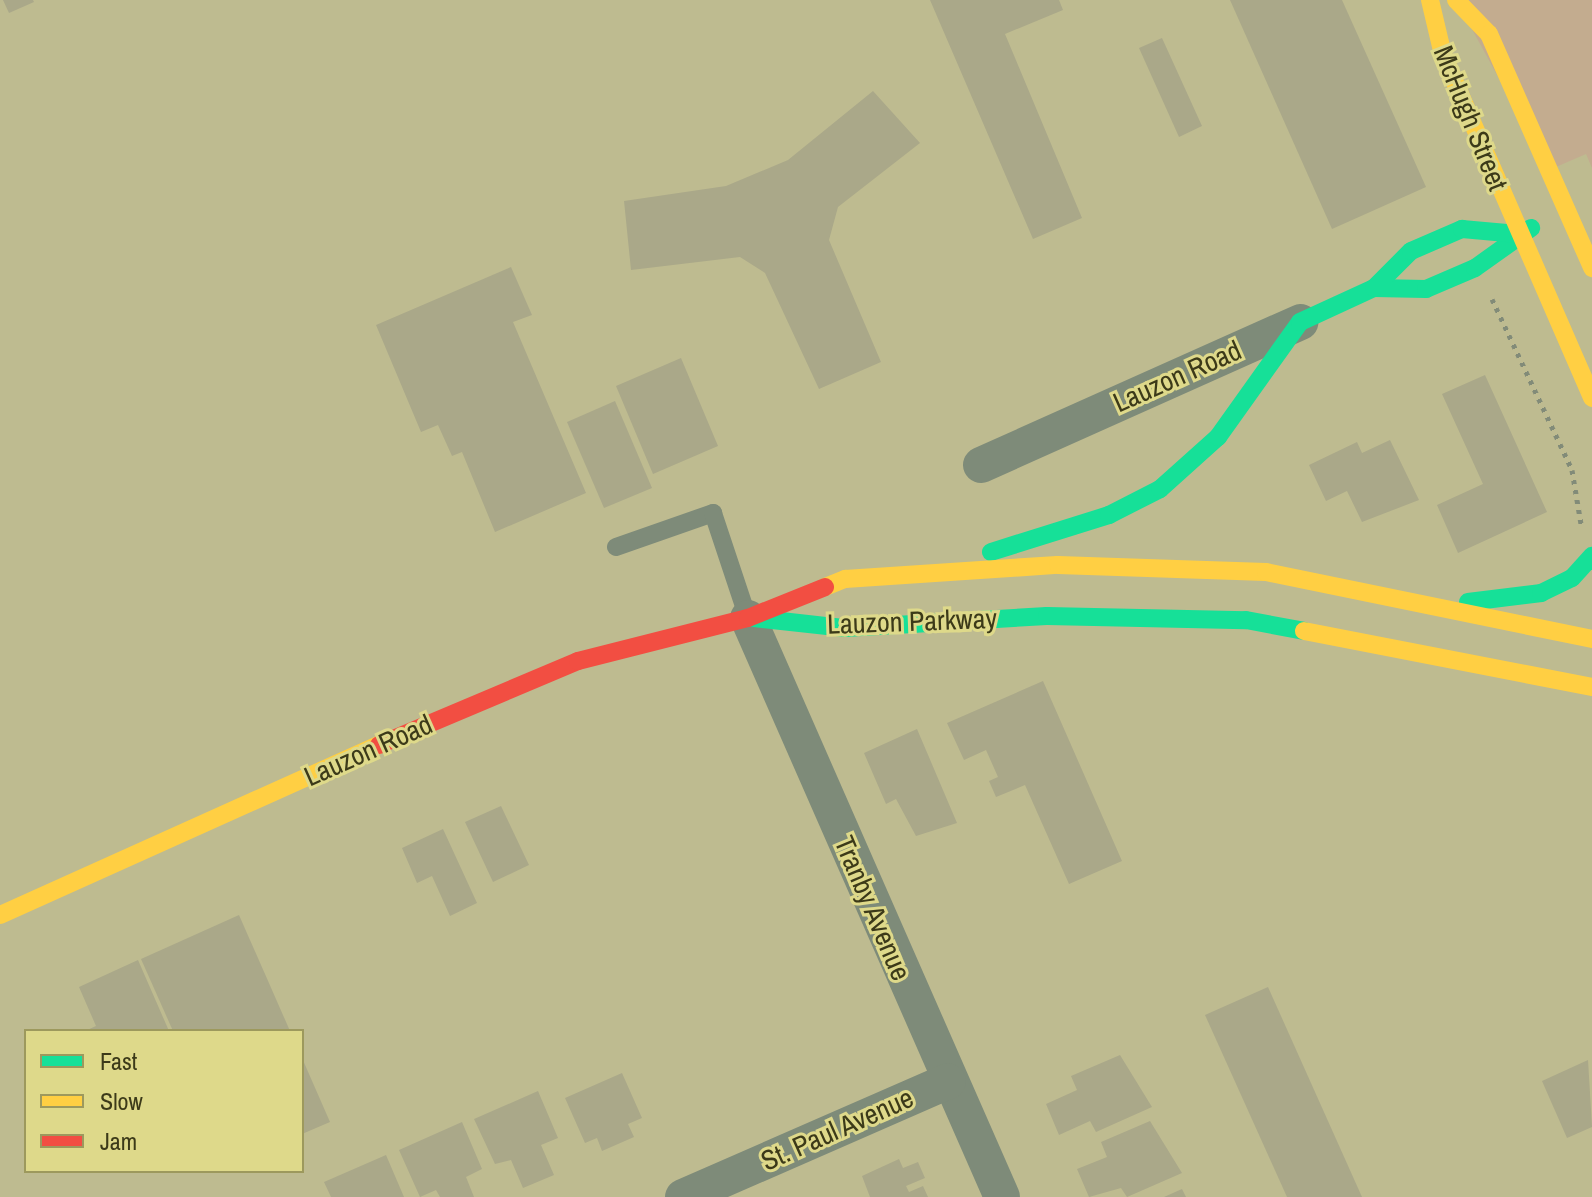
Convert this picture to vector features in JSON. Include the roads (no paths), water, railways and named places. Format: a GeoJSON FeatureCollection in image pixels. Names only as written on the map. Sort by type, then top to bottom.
{"type":"FeatureCollection","features":[{"type":"Feature","properties":{"kind":"main road","name":"McHugh Street"},"geometry":{"type":"LineString","coordinates":[[1430,0],[1443,55],[1518,234],[1592,398]]}},
{"type":"Feature","properties":{"kind":"main road","name":"McHugh Street"},"geometry":{"type":"LineString","coordinates":[[1456,0],[1489,34],[1592,268]]}},
{"type":"Feature","properties":{"kind":"main road","name":"Lauzon Road"},"geometry":{"type":"LineString","coordinates":[[1374,288],[1426,289],[1475,268],[1518,234],[1592,200]]}},
{"type":"Feature","properties":{"kind":"main road","name":"Lauzon Road"},"geometry":{"type":"LineString","coordinates":[[1300,322],[1374,288],[1411,251],[1462,229],[1518,234]]}},
{"type":"Feature","properties":{"kind":"main road"},"geometry":{"type":"LineString","coordinates":[[939,568],[1109,515],[1160,489],[1218,437],[1300,322]]}},
{"type":"Feature","properties":{"kind":"main road"},"geometry":{"type":"LineString","coordinates":[[1430,607],[1541,593],[1572,578],[1592,556]]}},
{"type":"Feature","properties":{"kind":"main road","name":"Lauzon Parkway"},"geometry":{"type":"LineString","coordinates":[[748,618],[845,579],[939,568],[1266,572],[1592,639]]}},
{"type":"Feature","properties":{"kind":"main road","name":"Lauzon Parkway"},"geometry":{"type":"LineString","coordinates":[[748,618],[845,628],[1047,616],[1246,620],[1592,687]]}},
{"type":"Feature","properties":{"kind":"main road","name":"Lauzon Road"},"geometry":{"type":"LineString","coordinates":[[0,915],[498,692],[578,661],[748,618]]}},
{"type":"Feature","properties":{"kind":"street","name":"Lauzon Road"},"geometry":{"type":"LineString","coordinates":[[981,465],[1300,322]]}},
{"type":"Feature","properties":{"kind":"street","name":"Tranby Avenue"},"geometry":{"type":"LineString","coordinates":[[748,618],[948,1081],[1002,1197]]}},
{"type":"Feature","properties":{"kind":"street","name":"St. Paul Avenue"},"geometry":{"type":"LineString","coordinates":[[683,1197],[948,1081]]}},
{"type":"Feature","properties":{"kind":"lane"},"geometry":{"type":"LineString","coordinates":[[616,547],[713,513],[748,618]]}}]}
